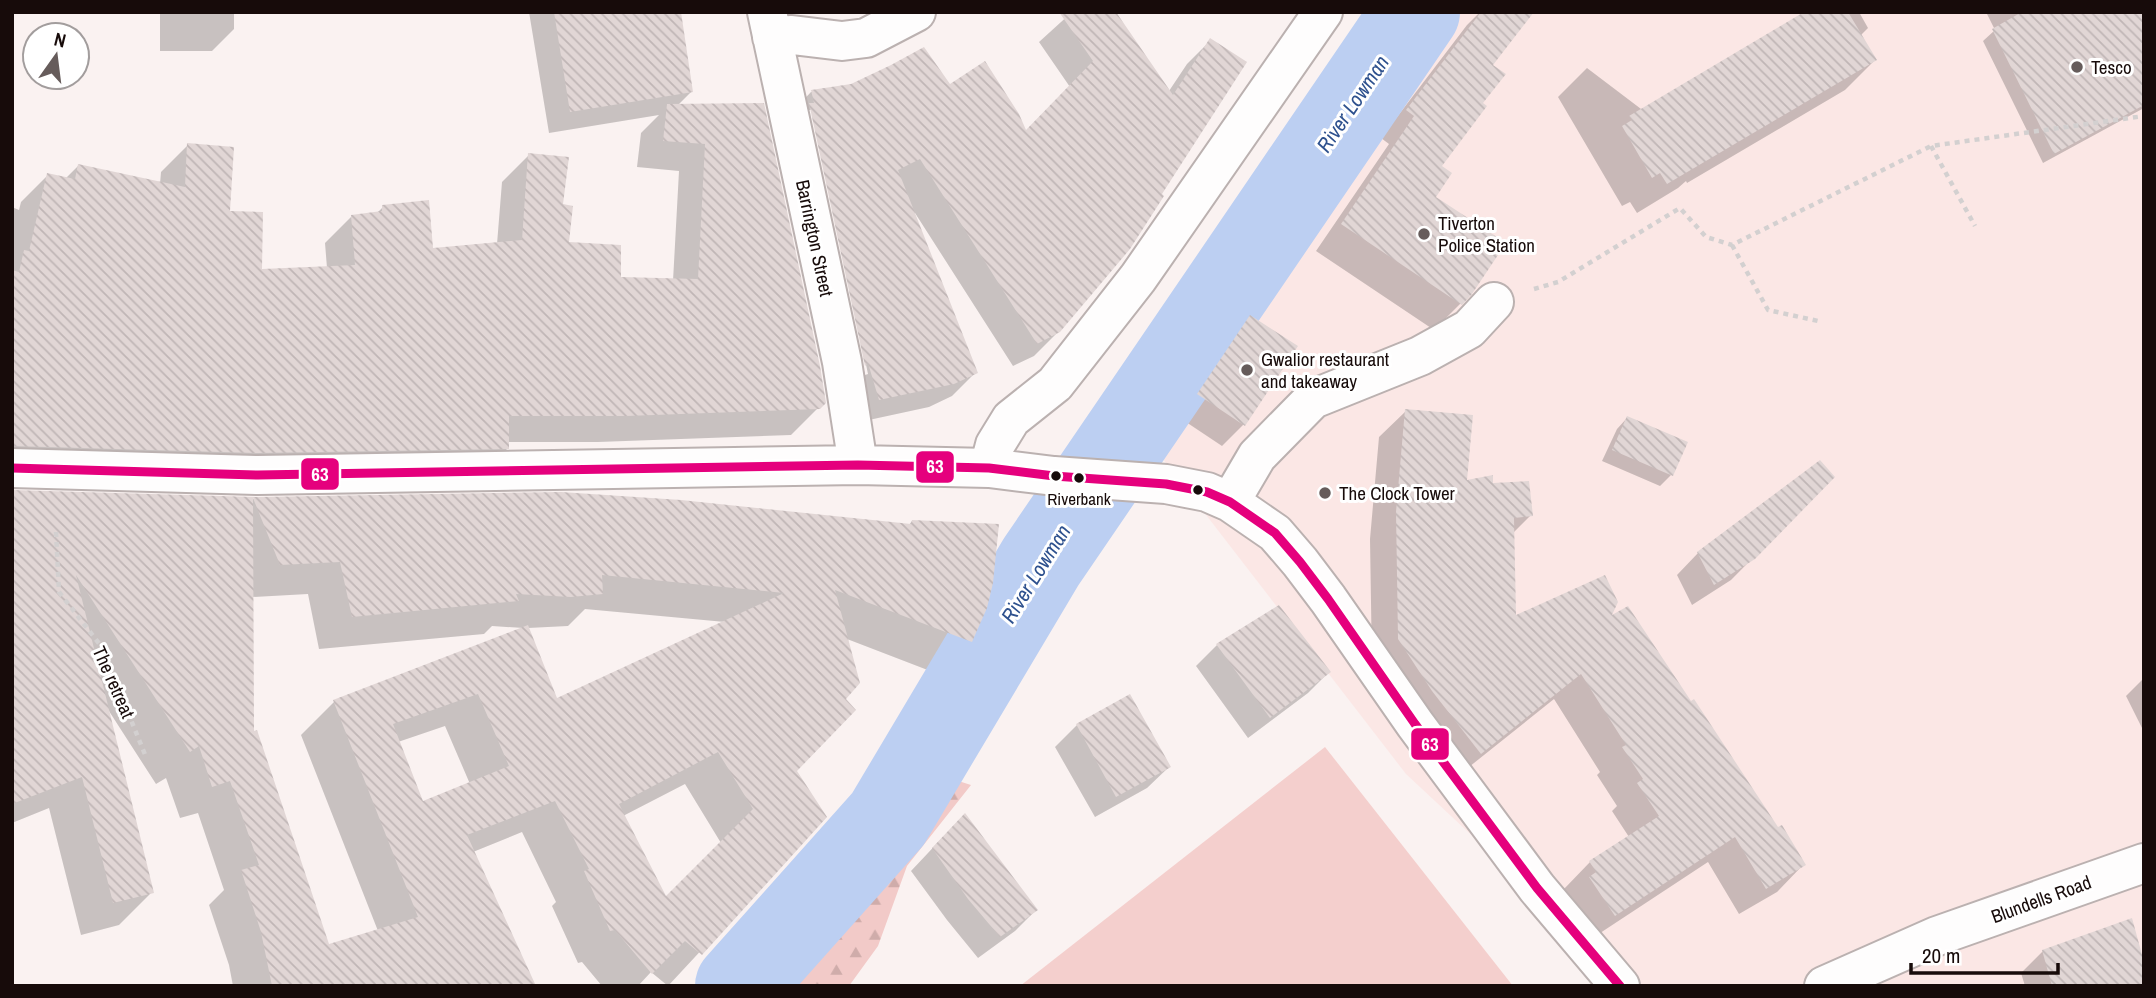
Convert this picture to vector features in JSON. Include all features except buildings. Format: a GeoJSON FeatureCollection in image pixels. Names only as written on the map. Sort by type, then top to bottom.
{"type":"FeatureCollection","features":[{"type":"Feature","properties":{"kind":"street"},"geometry":{"type":"LineString","coordinates":[[769,25],[792,35],[842,41],[866,38],[916,12]]}},
{"type":"Feature","properties":{"kind":"street"},"geometry":{"type":"LineString","coordinates":[[989,468],[995,445],[1012,419],[1055,384],[1138,278],[1323,12]]}},
{"type":"Feature","properties":{"kind":"street","name":"Barrington Street"},"geometry":{"type":"LineString","coordinates":[[769,25],[842,362],[858,465]]}},
{"type":"Feature","properties":{"kind":"street"},"geometry":{"type":"LineString","coordinates":[[1230,502],[1257,456],[1313,399],[1420,356],[1469,329],[1494,302]]}},
{"type":"Feature","properties":{"kind":"street"},"geometry":{"type":"LineString","coordinates":[[12,468],[258,475],[858,465],[989,468],[1054,476],[1166,484],[1207,492],[1230,502],[1275,533],[1300,562],[1415,724],[1537,888],[1620,986]]}},
{"type":"Feature","properties":{"kind":"street","name":"Blundells Road"},"geometry":{"type":"LineString","coordinates":[[1824,986],[1937,936],[2144,863]]}},
{"type":"Feature","properties":{"kind":"path"},"geometry":{"type":"LineString","coordinates":[[1494,302],[1558,282],[1680,208],[1706,237],[1732,245],[1931,146],[2144,116]]}},
{"type":"Feature","properties":{"kind":"path"},"geometry":{"type":"LineString","coordinates":[[1931,146],[1975,226]]}},
{"type":"Feature","properties":{"kind":"path"},"geometry":{"type":"LineString","coordinates":[[1732,245],[1768,310],[1818,321]]}},
{"type":"Feature","properties":{"kind":"path","name":"The retreat"},"geometry":{"type":"LineString","coordinates":[[56,532],[59,592],[101,646],[146,757]]}},
{"type":"Feature","properties":{"kind":"shaded area"},"geometry":{"type":"Polygon","coordinates":[[[1406,12],[2144,12],[2144,986],[1633,986],[1406,774],[1112,393],[1406,12]]]}},
{"type":"Feature","properties":{"kind":"shaded area"},"geometry":{"type":"Polygon","coordinates":[[[1325,747],[1513,986],[1020,986],[1325,747]]]}},
{"type":"Feature","properties":{"kind":"green space"},"geometry":{"type":"Polygon","coordinates":[[[899,762],[971,785],[907,866],[878,946],[849,986],[714,986],[765,931],[899,762]]]}},
{"type":"Feature","properties":{"kind":"waterway","name":"River Lowman"},"geometry":{"type":"LineString","coordinates":[[739,986],[888,819],[1041,562],[1416,12]]}},
{"type":"Feature","properties":{"kind":"transit line","name":"63"},"geometry":{"type":"LineString","coordinates":[[12,468],[258,475],[858,465],[989,468],[1054,476],[1166,484],[1207,492],[1230,502],[1275,533],[1300,562],[1415,724],[1537,888],[1620,986]]}},
{"type":"Feature","properties":{"kind":"place","name":"Tesco"},"geometry":{"type":"Point","coordinates":[2077,67]}},
{"type":"Feature","properties":{"kind":"place","name":"Tiverton Police Station"},"geometry":{"type":"Point","coordinates":[1424,234]}},
{"type":"Feature","properties":{"kind":"place","name":"Gwalior restaurant and takeaway"},"geometry":{"type":"Point","coordinates":[1247,370]}},
{"type":"Feature","properties":{"kind":"place","name":"Riverbank"},"geometry":{"type":"Point","coordinates":[1079,478]}},
{"type":"Feature","properties":{"kind":"place","name":"The Clock Tower"},"geometry":{"type":"Point","coordinates":[1325,493]}}]}
